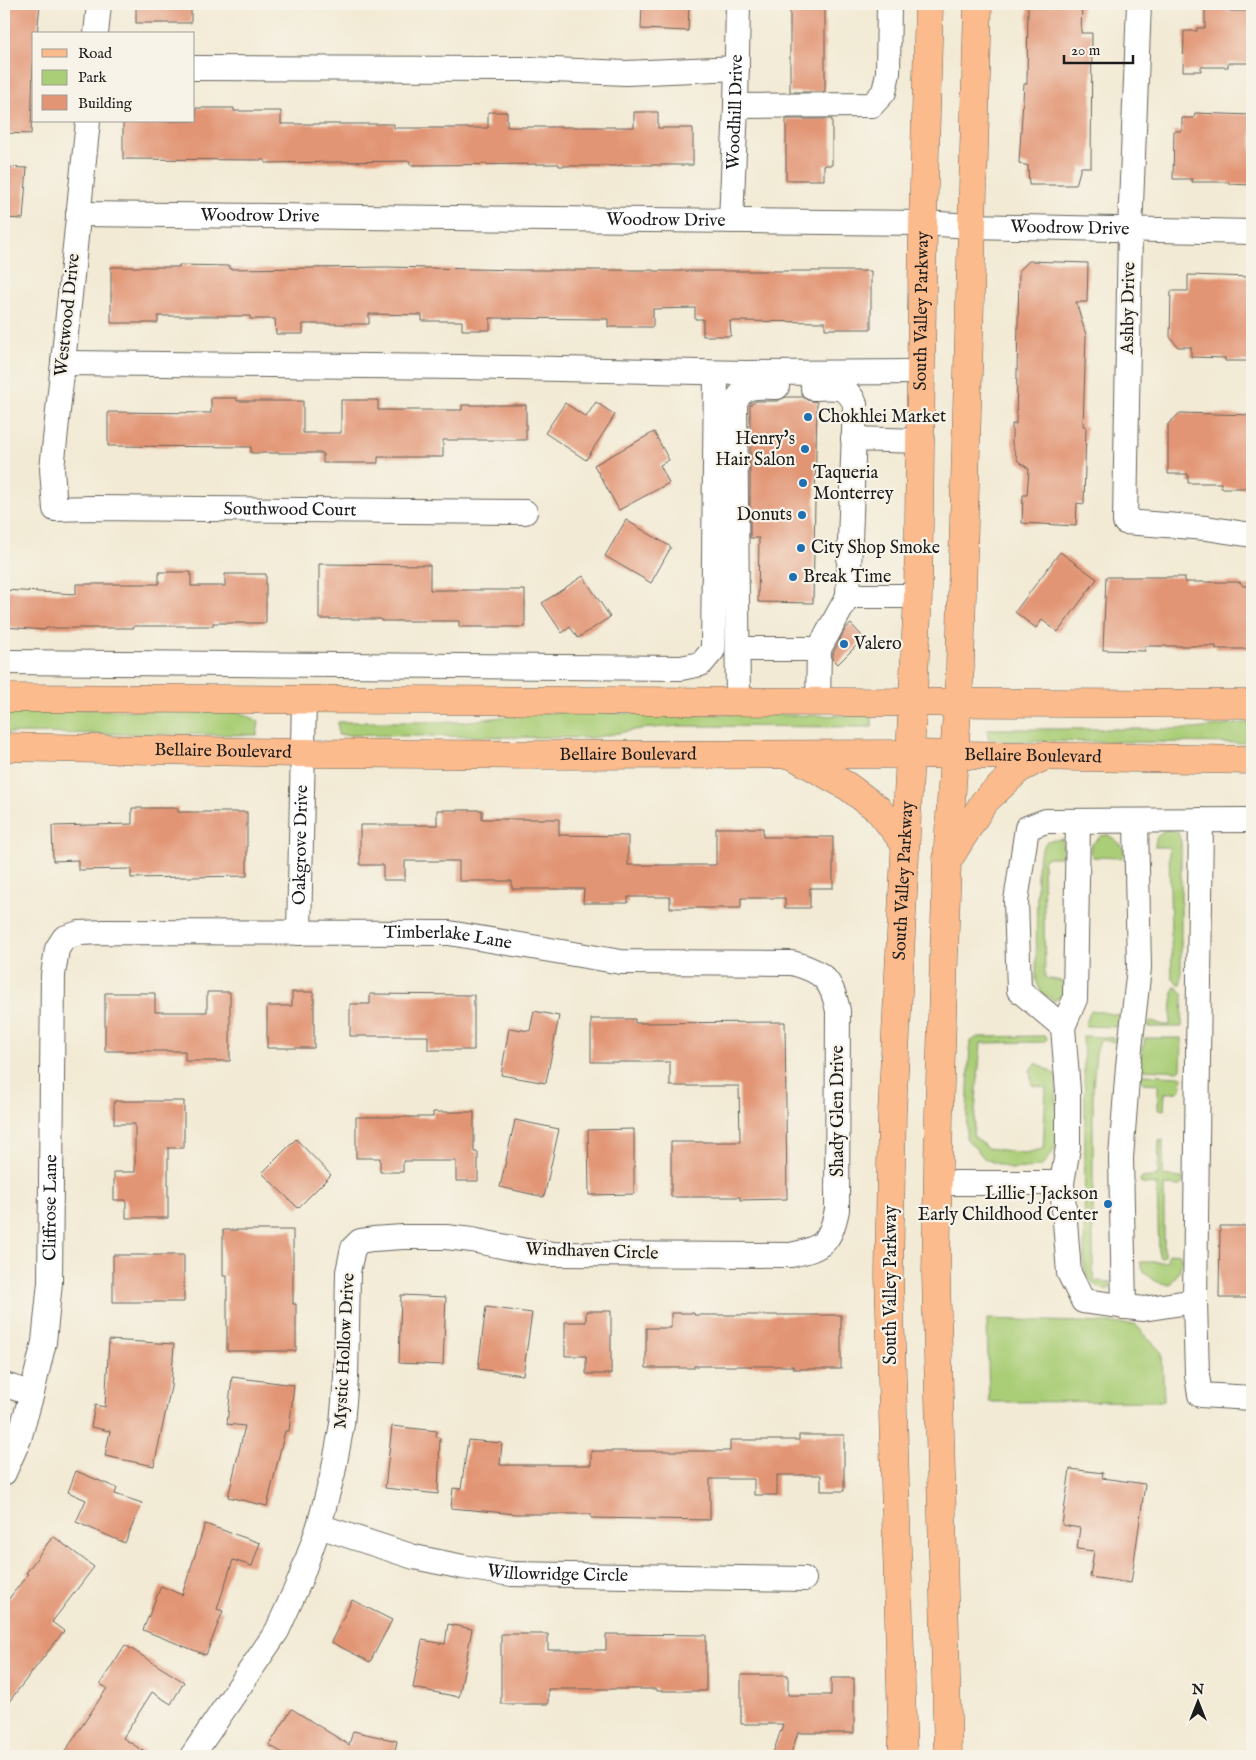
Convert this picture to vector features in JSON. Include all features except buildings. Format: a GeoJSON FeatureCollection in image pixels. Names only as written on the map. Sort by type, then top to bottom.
{"type":"FeatureCollection","features":[{"type":"Feature","properties":{"kind":"main road","name":"South Valley Parkway"},"geometry":{"type":"LineString","coordinates":[[903,1756],[889,1275],[892,1113],[918,596],[923,223],[929,4]]}},
{"type":"Feature","properties":{"kind":"main road"},"geometry":{"type":"LineString","coordinates":[[948,1756],[936,1274],[948,861],[960,653],[978,4]]}},
{"type":"Feature","properties":{"kind":"main road"},"geometry":{"type":"LineString","coordinates":[[4,698],[1252,704]]}},
{"type":"Feature","properties":{"kind":"main road","name":"Bellaire Boulevard"},"geometry":{"type":"LineString","coordinates":[[4,747],[303,753],[909,754],[1252,760]]}},
{"type":"Feature","properties":{"kind":"main road"},"geometry":{"type":"LineString","coordinates":[[790,755],[847,786],[878,809],[905,844]]}},
{"type":"Feature","properties":{"kind":"main road"},"geometry":{"type":"LineString","coordinates":[[948,861],[984,802],[1019,770],[1046,756]]}},
{"type":"Feature","properties":{"kind":"street"},"geometry":{"type":"LineString","coordinates":[[96,32],[98,4]]}},
{"type":"Feature","properties":{"kind":"street","name":"Woodhill Drive"},"geometry":{"type":"LineString","coordinates":[[731,221],[738,4]]}},
{"type":"Feature","properties":{"kind":"street"},"geometry":{"type":"LineString","coordinates":[[736,106],[872,105],[884,92],[888,74],[889,4]]}},
{"type":"Feature","properties":{"kind":"street","name":"Ashby Drive"},"geometry":{"type":"LineString","coordinates":[[1140,4],[1130,230],[1125,522],[1206,528],[1252,535]]}},
{"type":"Feature","properties":{"kind":"street"},"geometry":{"type":"LineString","coordinates":[[195,68],[529,69],[626,73],[737,68]]}},
{"type":"Feature","properties":{"kind":"street","name":"Westwood Drive"},"geometry":{"type":"LineString","coordinates":[[55,509],[52,469],[88,122]]}},
{"type":"Feature","properties":{"kind":"street","name":"Woodrow Drive"},"geometry":{"type":"LineString","coordinates":[[78,214],[923,223],[972,226],[1252,232]]}},
{"type":"Feature","properties":{"kind":"street"},"geometry":{"type":"LineString","coordinates":[[63,363],[462,367],[716,373],[921,372]]}},
{"type":"Feature","properties":{"kind":"street"},"geometry":{"type":"LineString","coordinates":[[4,662],[681,668],[701,664],[713,650],[716,373]]}},
{"type":"Feature","properties":{"kind":"street"},"geometry":{"type":"LineString","coordinates":[[738,702],[735,402],[741,392],[752,387],[843,388],[852,395],[855,404],[848,596],[819,649],[818,703]]}},
{"type":"Feature","properties":{"kind":"street"},"geometry":{"type":"LineString","coordinates":[[854,439],[920,441]]}},
{"type":"Feature","properties":{"kind":"street","name":"Southwood Court"},"geometry":{"type":"LineString","coordinates":[[55,509],[525,512]]}},
{"type":"Feature","properties":{"kind":"street"},"geometry":{"type":"LineString","coordinates":[[848,596],[918,596]]}},
{"type":"Feature","properties":{"kind":"street"},"geometry":{"type":"LineString","coordinates":[[738,649],[819,649]]}},
{"type":"Feature","properties":{"kind":"street","name":"Oakgrove Drive"},"geometry":{"type":"LineString","coordinates":[[300,933],[304,699]]}},
{"type":"Feature","properties":{"kind":"street"},"geometry":{"type":"LineString","coordinates":[[1201,820],[1195,1301],[1197,1375],[1200,1395],[1252,1398]]}},
{"type":"Feature","properties":{"kind":"street"},"geometry":{"type":"LineString","coordinates":[[1063,1026],[1019,990],[1016,901],[1028,828],[1046,822],[1252,820]]}},
{"type":"Feature","properties":{"kind":"street"},"geometry":{"type":"LineString","coordinates":[[1124,1307],[1120,1158],[1139,968],[1136,821]]}},
{"type":"Feature","properties":{"kind":"street"},"geometry":{"type":"LineString","coordinates":[[1078,822],[1075,999],[1063,1026],[1068,1091],[1068,1147],[1062,1183],[1069,1273],[1083,1302],[1143,1309],[1195,1301]]}},
{"type":"Feature","properties":{"kind":"street","name":"Timberlake Lane"},"geometry":{"type":"LineString","coordinates":[[64,938],[79,934],[105,932],[449,934],[621,962],[792,963],[810,968],[826,978]]}},
{"type":"Feature","properties":{"kind":"street","name":"Cliffrose Lane"},"geometry":{"type":"LineString","coordinates":[[4,1473],[19,1439],[44,1342],[50,1282],[54,974],[57,950],[64,938]]}},
{"type":"Feature","properties":{"kind":"street","name":"Shady Glen Drive"},"geometry":{"type":"LineString","coordinates":[[824,1244],[833,1227],[837,1210],[838,1011],[835,993],[826,978]]}},
{"type":"Feature","properties":{"kind":"street"},"geometry":{"type":"LineString","coordinates":[[938,1183],[1062,1183]]}},
{"type":"Feature","properties":{"kind":"street","name":"Windhaven Circle"},"geometry":{"type":"LineString","coordinates":[[360,1242],[403,1237],[446,1237],[553,1254],[791,1255],[810,1251],[824,1244]]}},
{"type":"Feature","properties":{"kind":"street","name":"Mystic Hollow Drive"},"geometry":{"type":"LineString","coordinates":[[192,1756],[277,1631],[300,1580],[319,1526],[333,1473],[342,1424],[346,1378],[348,1272],[353,1248],[360,1242]]}},
{"type":"Feature","properties":{"kind":"street"},"geometry":{"type":"LineString","coordinates":[[4,1385],[32,1393]]}},
{"type":"Feature","properties":{"kind":"street","name":"Willowridge Circle"},"geometry":{"type":"LineString","coordinates":[[319,1526],[414,1557],[512,1574],[804,1579]]}},
{"type":"Feature","properties":{"kind":"green space"},"geometry":{"type":"Polygon","coordinates":[[[4,708],[238,712],[259,721],[257,735],[4,733],[4,708]]]}},
{"type":"Feature","properties":{"kind":"green space"},"geometry":{"type":"Polygon","coordinates":[[[540,712],[872,716],[872,727],[679,726],[640,729],[591,738],[338,735],[338,722],[463,722],[540,712]]]}},
{"type":"Feature","properties":{"kind":"green space"},"geometry":{"type":"Polygon","coordinates":[[[1252,722],[1252,743],[1001,741],[988,738],[988,729],[1195,729],[1252,722]]]}},
{"type":"Feature","properties":{"kind":"green space"},"geometry":{"type":"Polygon","coordinates":[[[1167,829],[1178,833],[1181,842],[1181,986],[1172,978],[1169,847],[1155,847],[1158,836],[1167,829]]]}},
{"type":"Feature","properties":{"kind":"green space"},"geometry":{"type":"Polygon","coordinates":[[[1108,835],[1122,846],[1124,855],[1121,858],[1093,857],[1090,852],[1091,845],[1101,836],[1108,835]]]}},
{"type":"Feature","properties":{"kind":"green space"},"geometry":{"type":"Polygon","coordinates":[[[1063,839],[1063,854],[1061,857],[1047,857],[1043,862],[1045,978],[1062,981],[1064,993],[1054,1001],[1041,992],[1036,980],[1037,867],[1041,851],[1047,841],[1063,839]]]}},
{"type":"Feature","properties":{"kind":"green space"},"geometry":{"type":"Polygon","coordinates":[[[1175,986],[1183,993],[1182,1027],[1148,1027],[1149,1022],[1152,1021],[1170,1025],[1175,986]]]}},
{"type":"Feature","properties":{"kind":"green space"},"geometry":{"type":"Polygon","coordinates":[[[1091,1010],[1123,1016],[1121,1027],[1085,1026],[1091,1010]]]}},
{"type":"Feature","properties":{"kind":"green space"},"geometry":{"type":"Polygon","coordinates":[[[1046,1036],[1045,1042],[981,1043],[973,1135],[987,1148],[1025,1153],[1043,1149],[1046,1088],[1032,1085],[1030,1070],[1037,1063],[1057,1076],[1056,1148],[1041,1167],[1011,1169],[985,1159],[966,1138],[970,1041],[978,1037],[1046,1036]]]}},
{"type":"Feature","properties":{"kind":"green space"},"geometry":{"type":"Polygon","coordinates":[[[1083,1036],[1119,1038],[1117,1042],[1100,1040],[1096,1053],[1093,1086],[1093,1270],[1094,1281],[1112,1282],[1110,1288],[1106,1290],[1090,1281],[1084,1265],[1085,1107],[1083,1036]]]}},
{"type":"Feature","properties":{"kind":"green space"},"geometry":{"type":"Polygon","coordinates":[[[1145,1038],[1182,1038],[1181,1069],[1179,1071],[1141,1069],[1139,1066],[1145,1038]]]}},
{"type":"Feature","properties":{"kind":"green space"},"geometry":{"type":"Polygon","coordinates":[[[1143,1074],[1182,1077],[1181,1089],[1178,1092],[1165,1093],[1164,1110],[1158,1109],[1158,1084],[1143,1083],[1140,1077],[1143,1074]]]}},
{"type":"Feature","properties":{"kind":"green space"},"geometry":{"type":"Polygon","coordinates":[[[1163,1140],[1163,1176],[1183,1178],[1183,1182],[1180,1186],[1164,1185],[1164,1256],[1161,1258],[1159,1257],[1157,1185],[1142,1184],[1140,1181],[1141,1178],[1158,1176],[1159,1141],[1163,1140]]]}},
{"type":"Feature","properties":{"kind":"green space"},"geometry":{"type":"Polygon","coordinates":[[[1179,1253],[1182,1261],[1181,1265],[1170,1284],[1155,1281],[1147,1275],[1140,1262],[1167,1262],[1168,1254],[1179,1253]]]}},
{"type":"Feature","properties":{"kind":"green space"},"geometry":{"type":"Polygon","coordinates":[[[987,1319],[1135,1324],[1162,1353],[1164,1401],[989,1402],[987,1319]]]}},
{"type":"Feature","properties":{"kind":"place","name":"Chokhlei Market"},"geometry":{"type":"Point","coordinates":[808,417]}},
{"type":"Feature","properties":{"kind":"place","name":"Henry's Hair Salon"},"geometry":{"type":"Point","coordinates":[805,449]}},
{"type":"Feature","properties":{"kind":"place","name":"Taqueria Monterrey"},"geometry":{"type":"Point","coordinates":[803,483]}},
{"type":"Feature","properties":{"kind":"place","name":"Donuts"},"geometry":{"type":"Point","coordinates":[802,515]}},
{"type":"Feature","properties":{"kind":"place","name":"City Shop Smoke"},"geometry":{"type":"Point","coordinates":[801,548]}},
{"type":"Feature","properties":{"kind":"place","name":"Break Time"},"geometry":{"type":"Point","coordinates":[793,577]}},
{"type":"Feature","properties":{"kind":"place","name":"Valero"},"geometry":{"type":"Point","coordinates":[844,644]}},
{"type":"Feature","properties":{"kind":"place","name":"Lillie J Jackson Early Childhood Center"},"geometry":{"type":"Point","coordinates":[1108,1204]}}]}
